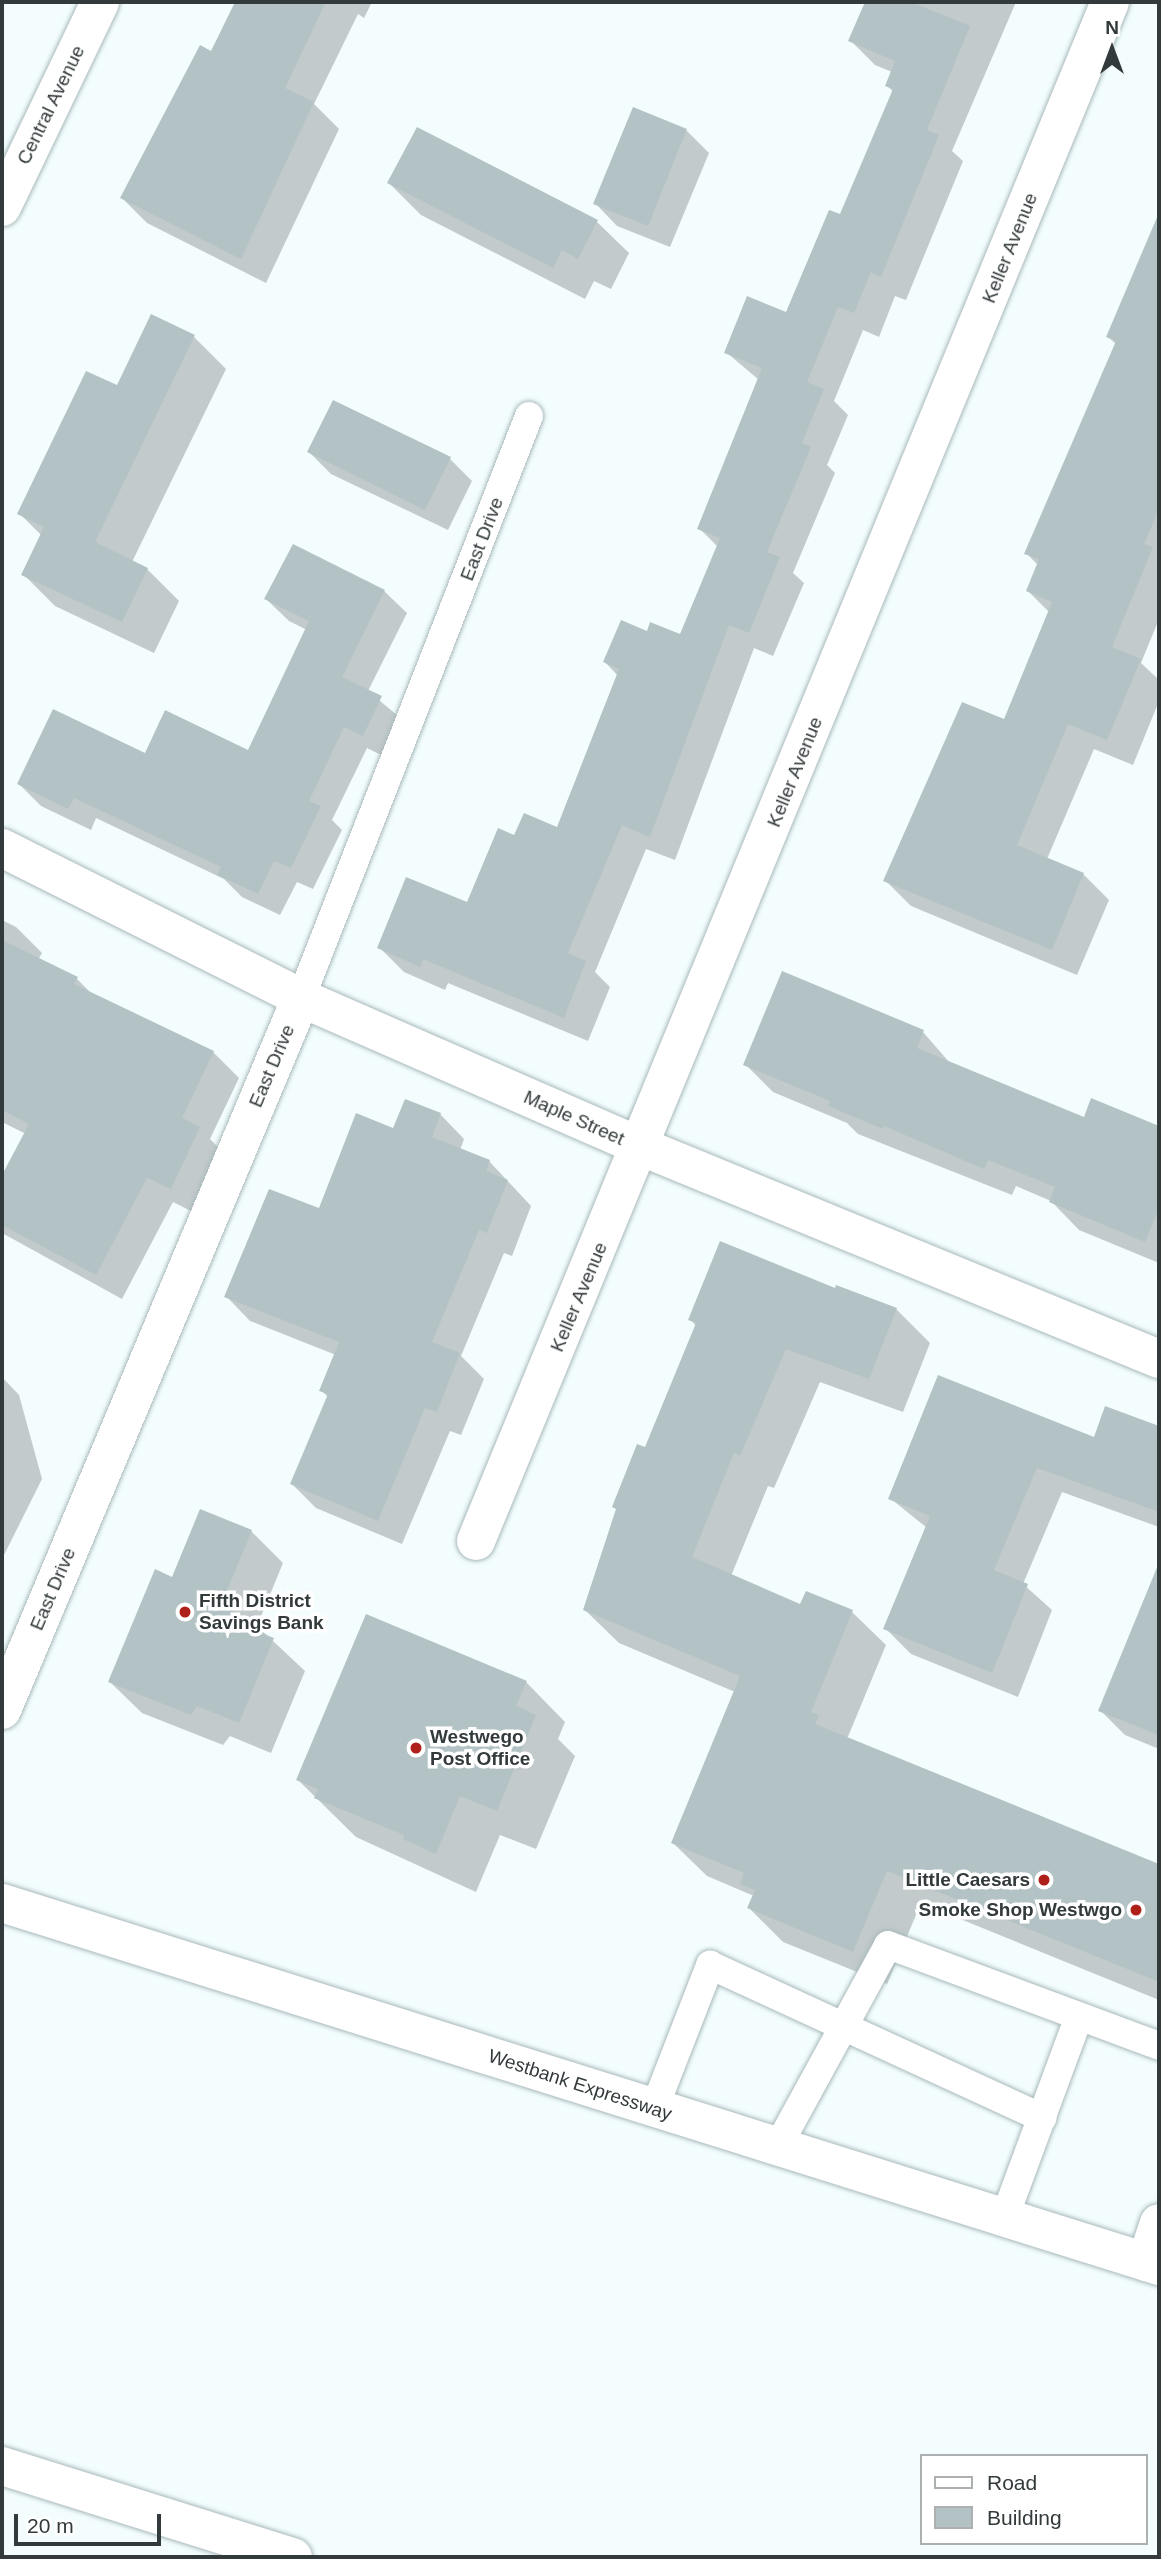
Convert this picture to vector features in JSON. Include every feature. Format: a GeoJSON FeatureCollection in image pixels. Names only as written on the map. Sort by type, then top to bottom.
{"type":"FeatureCollection","features":[{"type":"Feature","properties":{"kind":"main road","name":"Central Avenue"},"geometry":{"type":"LineString","coordinates":[[2,208],[100,2]]}},
{"type":"Feature","properties":{"kind":"main road","name":"Keller Avenue"},"geometry":{"type":"LineString","coordinates":[[476,1541],[642,1147],[1111,2]]}},
{"type":"Feature","properties":{"kind":"main road","name":"Maple Street"},"geometry":{"type":"LineString","coordinates":[[2,848],[301,999],[642,1147],[1159,1359]]}},
{"type":"Feature","properties":{"kind":"main road","name":"East Drive"},"geometry":{"type":"LineString","coordinates":[[2,1710],[9,1672],[301,999]]}},
{"type":"Feature","properties":{"kind":"main road","name":"Westbank Expressway"},"geometry":{"type":"LineString","coordinates":[[2,1903],[1152,2264]]}},
{"type":"Feature","properties":{"kind":"main road"},"geometry":{"type":"LineString","coordinates":[[1152,2264],[1159,2223]]}},
{"type":"Feature","properties":{"kind":"main road"},"geometry":{"type":"LineString","coordinates":[[2,2466],[293,2557]]}},
{"type":"Feature","properties":{"kind":"lane","name":"East Drive"},"geometry":{"type":"LineString","coordinates":[[301,999],[529,416]]}},
{"type":"Feature","properties":{"kind":"lane"},"geometry":{"type":"LineString","coordinates":[[777,2148],[888,1945],[1159,2046]]}},
{"type":"Feature","properties":{"kind":"lane"},"geometry":{"type":"LineString","coordinates":[[654,2109],[710,1965],[845,2024],[1042,2118]]}},
{"type":"Feature","properties":{"kind":"lane"},"geometry":{"type":"LineString","coordinates":[[1004,2219],[1079,2016]]}},
{"type":"Feature","properties":{"kind":"building"},"geometry":{"type":"Polygon","coordinates":[[[235,2],[326,2],[285,88],[314,102],[241,259],[120,198],[200,45],[211,51],[235,2]]]}},
{"type":"Feature","properties":{"kind":"building"},"geometry":{"type":"Polygon","coordinates":[[[865,2],[911,2],[970,26],[927,130],[939,135],[881,277],[871,272],[854,313],[838,307],[807,382],[824,389],[802,443],[811,447],[767,552],[780,557],[749,633],[729,625],[650,837],[622,825],[568,953],[586,961],[564,1018],[423,959],[420,967],[377,948],[406,877],[467,902],[498,828],[514,835],[524,813],[557,827],[619,669],[603,662],[621,620],[647,631],[650,622],[680,634],[720,538],[697,529],[762,368],[724,353],[747,296],[786,312],[829,210],[840,214],[893,89],[885,86],[895,61],[848,41],[865,2]]]}},
{"type":"Feature","properties":{"kind":"building"},"geometry":{"type":"Polygon","coordinates":[[[633,107],[687,129],[648,226],[593,204],[633,107]]]}},
{"type":"Feature","properties":{"kind":"building"},"geometry":{"type":"Polygon","coordinates":[[[417,127],[598,220],[578,259],[562,250],[553,268],[387,183],[417,127]]]}},
{"type":"Feature","properties":{"kind":"building"},"geometry":{"type":"Polygon","coordinates":[[[1158,215],[1159,509],[1144,544],[1153,547],[1112,647],[1141,659],[1107,740],[1068,724],[1017,845],[1084,873],[1052,950],[883,881],[962,702],[1004,719],[1052,602],[1026,591],[1039,559],[1024,554],[1116,341],[1106,337],[1158,215]]]}},
{"type":"Feature","properties":{"kind":"building"},"geometry":{"type":"Polygon","coordinates":[[[151,314],[195,335],[95,542],[148,568],[122,622],[21,575],[44,527],[17,514],[86,371],[117,385],[151,314]]]}},
{"type":"Feature","properties":{"kind":"building"},"geometry":{"type":"Polygon","coordinates":[[[333,400],[451,457],[425,510],[307,452],[333,400]]]}},
{"type":"Feature","properties":{"kind":"building"},"geometry":{"type":"Polygon","coordinates":[[[293,544],[385,590],[342,677],[382,696],[363,736],[344,727],[309,801],[321,806],[291,868],[274,861],[258,894],[217,875],[221,867],[74,798],[68,809],[17,784],[53,709],[145,753],[165,710],[248,750],[309,621],[264,599],[293,544]]]}},
{"type":"Feature","properties":{"kind":"building"},"geometry":{"type":"Polygon","coordinates":[[[2,940],[78,977],[74,984],[214,1051],[182,1118],[200,1127],[171,1189],[147,1178],[96,1275],[2,1225],[2,1175],[29,1124],[2,1110],[2,940]]]}},
{"type":"Feature","properties":{"kind":"building"},"geometry":{"type":"Polygon","coordinates":[[[782,971],[924,1030],[917,1048],[1084,1117],[1091,1098],[1159,1126],[1159,1208],[1145,1242],[1049,1202],[1055,1187],[988,1160],[984,1169],[884,1126],[883,1129],[828,1106],[830,1101],[743,1065],[782,971]]]}},
{"type":"Feature","properties":{"kind":"building"},"geometry":{"type":"Polygon","coordinates":[[[405,1099],[441,1113],[432,1137],[490,1160],[486,1171],[508,1180],[487,1233],[479,1230],[432,1342],[460,1353],[437,1412],[425,1408],[378,1521],[290,1484],[328,1394],[319,1391],[339,1342],[224,1297],[269,1189],[319,1208],[356,1113],[393,1128],[405,1099]]]}},
{"type":"Feature","properties":{"kind":"building"},"geometry":{"type":"Polygon","coordinates":[[[720,1241],[835,1288],[836,1285],[897,1308],[869,1379],[786,1349],[740,1456],[734,1453],[692,1557],[800,1604],[806,1591],[853,1610],[811,1712],[819,1715],[815,1724],[1159,1864],[1159,1982],[887,1871],[853,1952],[747,1908],[755,1890],[740,1884],[744,1873],[671,1843],[740,1676],[583,1610],[616,1509],[612,1507],[637,1444],[645,1447],[696,1323],[688,1320],[720,1241]]]}},
{"type":"Feature","properties":{"kind":"building"},"geometry":{"type":"Polygon","coordinates":[[[938,1375],[1094,1437],[1105,1406],[1159,1426],[1159,1512],[1037,1468],[994,1570],[1028,1584],[992,1673],[883,1629],[930,1516],[888,1499],[938,1375]]]}},
{"type":"Feature","properties":{"kind":"building","name":"Fifth District Savings Bank"},"geometry":{"type":"Polygon","coordinates":[[[200,1509],[252,1530],[224,1598],[237,1603],[229,1620],[274,1638],[239,1723],[197,1706],[191,1715],[108,1682],[155,1569],[172,1577],[200,1509]]]}},
{"type":"Feature","properties":{"kind":"building"},"geometry":{"type":"Polygon","coordinates":[[[1159,1565],[1159,1735],[1098,1711],[1159,1565]]]}},
{"type":"Feature","properties":{"kind":"building","name":"Westwego Post Office"},"geometry":{"type":"Polygon","coordinates":[[[366,1614],[527,1681],[516,1706],[536,1715],[497,1811],[460,1796],[436,1854],[403,1839],[404,1835],[314,1798],[318,1789],[296,1780],[366,1614]]]}},
{"type":"Feature","properties":{"kind":"place","name":"Fifth District Savings Bank"},"geometry":{"type":"Point","coordinates":[185,1612]}},
{"type":"Feature","properties":{"kind":"place","name":"Westwego Post Office"},"geometry":{"type":"Point","coordinates":[416,1748]}},
{"type":"Feature","properties":{"kind":"place","name":"Little Caesars"},"geometry":{"type":"Point","coordinates":[1044,1880]}},
{"type":"Feature","properties":{"kind":"place","name":"Smoke Shop Westwgo"},"geometry":{"type":"Point","coordinates":[1136,1910]}}]}
